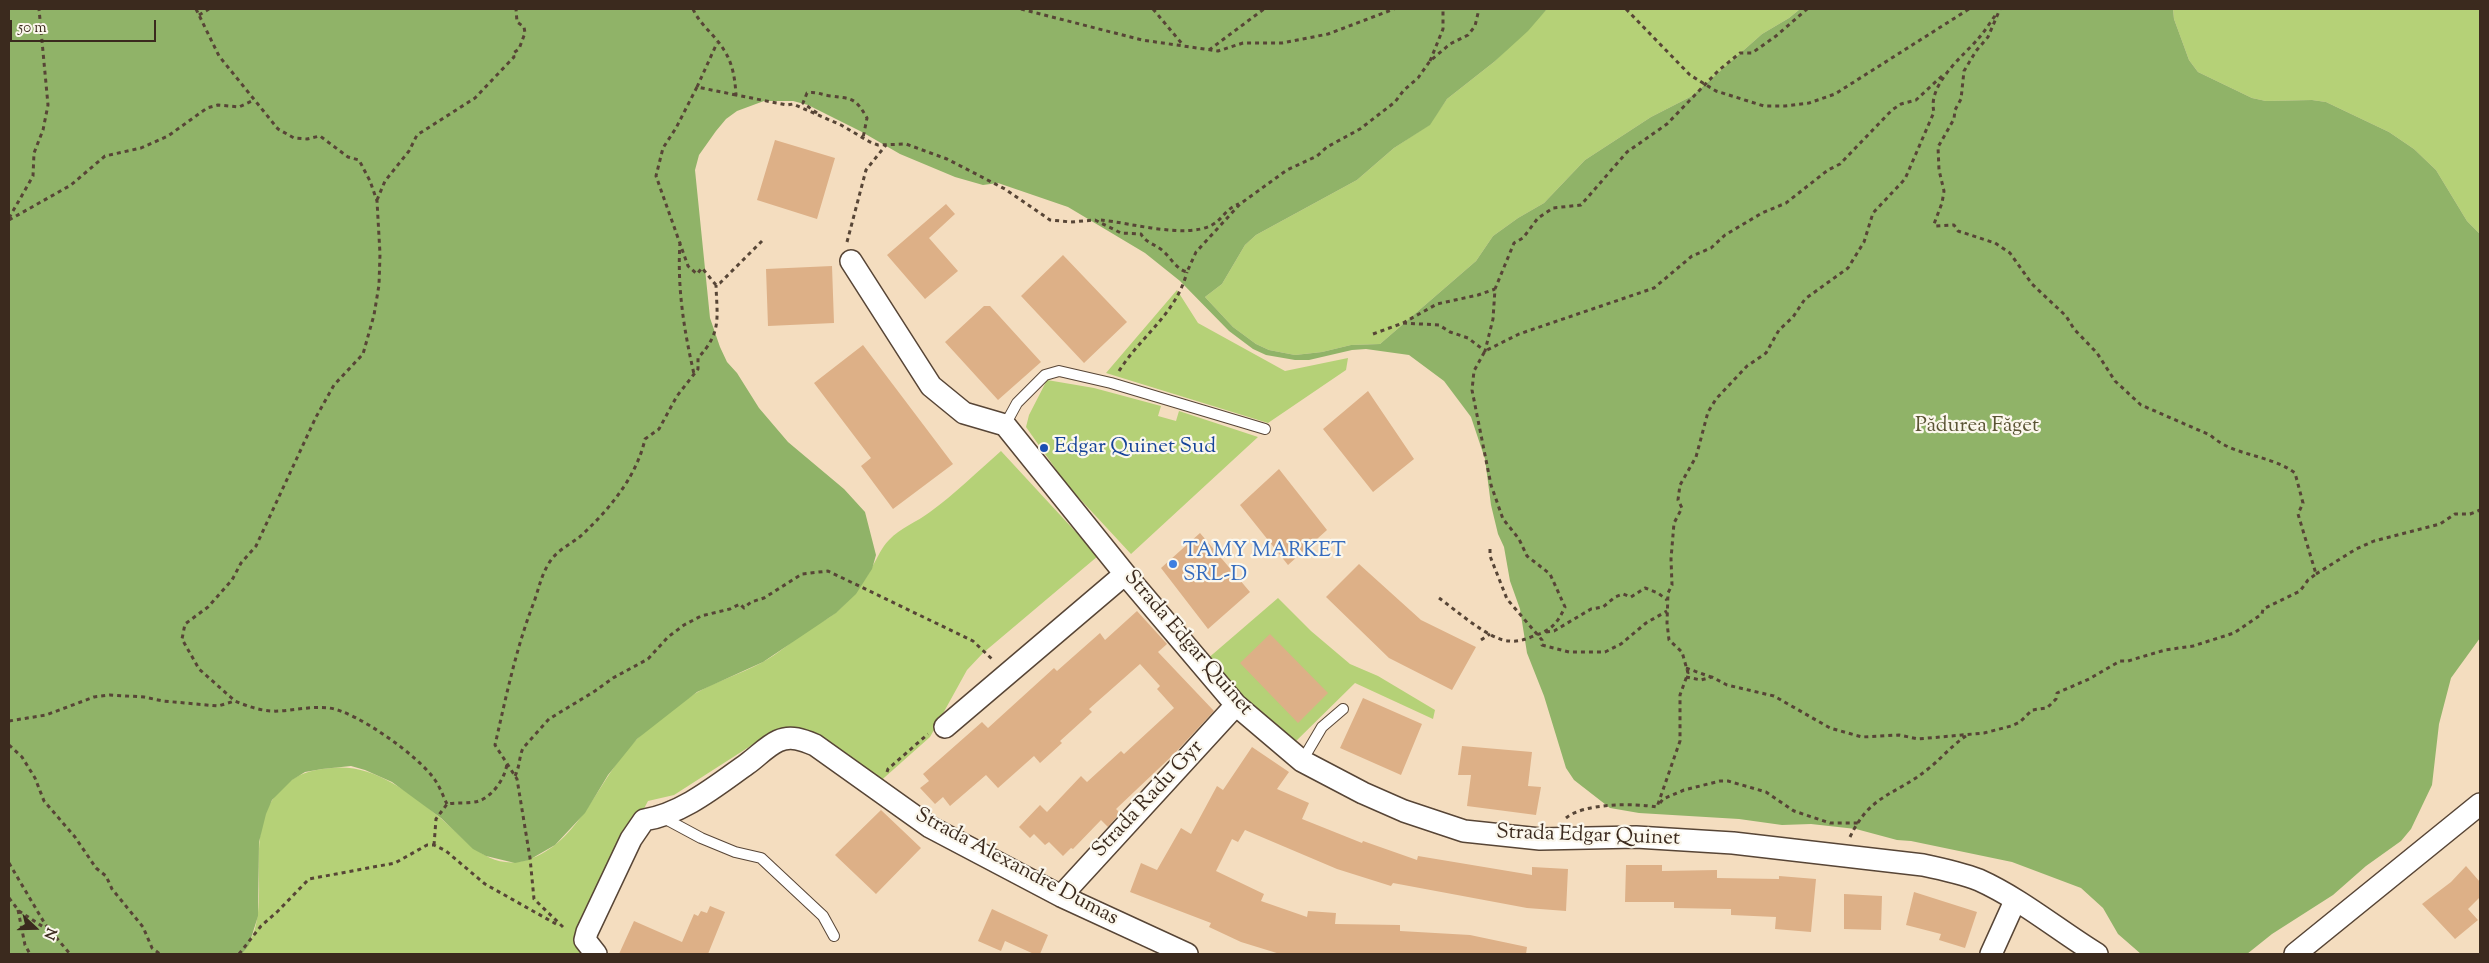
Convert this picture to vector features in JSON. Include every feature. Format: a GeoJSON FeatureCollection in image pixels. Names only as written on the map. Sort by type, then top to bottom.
{"type":"FeatureCollection","features":[{"type":"Feature","properties":{"kind":"street"},"geometry":{"type":"LineString","coordinates":[[849,252],[936,391],[964,413],[1006,425]]}},
{"type":"Feature","properties":{"kind":"street","name":"Strada Edgar Quinet"},"geometry":{"type":"LineString","coordinates":[[1006,425],[1125,574],[1236,705],[1302,761],[1363,793],[1404,811],[1464,831],[1555,838],[1636,837],[1732,843],[1923,865],[1979,880],[2097,954]]}},
{"type":"Feature","properties":{"kind":"street"},"geometry":{"type":"LineString","coordinates":[[945,727],[1125,574]]}},
{"type":"Feature","properties":{"kind":"street","name":"Strada Radu Gyr"},"geometry":{"type":"LineString","coordinates":[[1061,896],[1236,705]]}},
{"type":"Feature","properties":{"kind":"street","name":"Strada Alexandre Dumas"},"geometry":{"type":"LineString","coordinates":[[592,949],[612,878],[637,828],[644,820],[662,817],[705,793],[778,741],[792,738],[814,746],[930,828],[1061,896],[1187,954]]}},
{"type":"Feature","properties":{"kind":"street"},"geometry":{"type":"LineString","coordinates":[[2295,954],[2480,804]]}},
{"type":"Feature","properties":{"kind":"street"},"geometry":{"type":"LineString","coordinates":[[1991,954],[2015,901]]}},
{"type":"Feature","properties":{"kind":"lane"},"geometry":{"type":"LineString","coordinates":[[1006,425],[1016,403],[1052,371],[1059,371],[1111,383],[1265,429]]}},
{"type":"Feature","properties":{"kind":"lane"},"geometry":{"type":"LineString","coordinates":[[1302,761],[1322,727],[1343,709]]}},
{"type":"Feature","properties":{"kind":"lane"},"geometry":{"type":"LineString","coordinates":[[662,817],[726,848],[761,858],[823,916],[834,936]]}},
{"type":"Feature","properties":{"kind":"path"},"geometry":{"type":"LineString","coordinates":[[9,219],[33,176],[34,153],[43,130],[48,105],[39,9]]}},
{"type":"Feature","properties":{"kind":"path"},"geometry":{"type":"LineString","coordinates":[[196,9],[219,56],[278,129],[294,138],[307,139],[320,136],[348,157],[359,160],[370,181],[377,201],[380,254],[379,285],[374,315],[363,354],[334,385],[316,417],[256,546],[241,563],[232,580],[208,607],[184,624],[182,639],[199,668],[235,700],[254,708],[278,711],[330,708],[352,715],[378,730],[423,766],[435,779],[447,804]]}},
{"type":"Feature","properties":{"kind":"path"},"geometry":{"type":"LineString","coordinates":[[200,14],[209,9]]}},
{"type":"Feature","properties":{"kind":"path"},"geometry":{"type":"LineString","coordinates":[[377,201],[385,181],[409,150],[417,135],[474,98],[514,57],[512,53],[519,49],[525,33],[524,27],[517,22],[516,9]]}},
{"type":"Feature","properties":{"kind":"path"},"geometry":{"type":"LineString","coordinates":[[693,9],[732,63],[736,95]]}},
{"type":"Feature","properties":{"kind":"path"},"geometry":{"type":"LineString","coordinates":[[1021,9],[1142,40],[1218,51],[1243,44],[1282,43],[1328,34],[1394,9]]}},
{"type":"Feature","properties":{"kind":"path"},"geometry":{"type":"LineString","coordinates":[[1154,9],[1184,46]]}},
{"type":"Feature","properties":{"kind":"path"},"geometry":{"type":"LineString","coordinates":[[1210,50],[1264,9]]}},
{"type":"Feature","properties":{"kind":"path"},"geometry":{"type":"LineString","coordinates":[[1111,383],[1120,368],[1169,312],[1182,289],[1186,272],[1196,252],[1240,204],[1287,170],[1317,156],[1326,148],[1360,129],[1395,102],[1404,90],[1418,78],[1430,61],[1443,29],[1443,9]]}},
{"type":"Feature","properties":{"kind":"path"},"geometry":{"type":"LineString","coordinates":[[1430,61],[1450,44],[1468,35],[1475,26],[1479,9]]}},
{"type":"Feature","properties":{"kind":"path"},"geometry":{"type":"LineString","coordinates":[[1626,9],[1690,75],[1716,91],[1764,106],[1785,106],[1809,102],[1835,94],[1969,9]]}},
{"type":"Feature","properties":{"kind":"path"},"geometry":{"type":"LineString","coordinates":[[1545,632],[1558,622],[1565,607],[1550,574],[1527,556],[1519,539],[1503,518],[1491,485],[1472,390],[1474,371],[1485,351],[1494,318],[1495,289],[1514,243],[1523,238],[1538,218],[1553,208],[1581,205],[1627,152],[1668,124],[1730,60],[1740,53],[1752,53],[1789,27],[1808,9]]}},
{"type":"Feature","properties":{"kind":"path"},"geometry":{"type":"LineString","coordinates":[[1485,351],[1519,334],[1654,288],[1692,256],[1711,248],[1725,235],[1762,213],[1786,203],[1828,170],[1840,164],[1892,110],[1901,104],[1916,100],[1956,65],[1968,47],[1978,39],[2000,9]]}},
{"type":"Feature","properties":{"kind":"path"},"geometry":{"type":"LineString","coordinates":[[2000,9],[1988,37],[1976,51],[1964,71],[1961,99],[1955,110],[1954,120],[1938,147],[1939,170],[1944,191],[1942,203],[1934,224],[1936,226],[1954,225],[1958,230],[1994,242],[2010,253],[2032,284],[2066,316],[2074,329],[2098,353],[2116,381],[2141,405],[2210,435],[2217,442],[2277,461],[2295,473],[2303,503],[2298,514],[2316,574]]}},
{"type":"Feature","properties":{"kind":"path"},"geometry":{"type":"LineString","coordinates":[[592,949],[562,927],[534,899],[530,858],[515,776],[495,745],[510,676],[526,620],[539,588],[540,578],[558,550],[585,532],[627,482],[642,453],[646,439],[659,430],[677,396],[698,369],[698,358],[708,347],[716,333],[716,284],[702,268],[697,274],[688,266],[680,239],[664,205],[656,176],[663,148],[697,87],[718,43]]}},
{"type":"Feature","properties":{"kind":"path"},"geometry":{"type":"LineString","coordinates":[[1657,807],[1680,741],[1680,695],[1686,677],[1682,652],[1669,640],[1666,611],[1672,585],[1671,559],[1674,523],[1682,508],[1678,500],[1680,485],[1696,457],[1708,412],[1716,399],[1735,377],[1766,353],[1779,330],[1793,317],[1805,299],[1848,268],[1864,242],[1873,212],[1905,179],[1934,112],[1932,105],[1944,75]]}},
{"type":"Feature","properties":{"kind":"path"},"geometry":{"type":"LineString","coordinates":[[697,87],[788,105],[794,104],[870,142],[886,145],[906,144],[947,158],[1005,189],[1050,220],[1071,222],[1095,220],[1151,226],[1169,231],[1200,229],[1214,224],[1230,207],[1240,204]]}},
{"type":"Feature","properties":{"kind":"path"},"geometry":{"type":"LineString","coordinates":[[818,115],[803,103],[807,93],[842,96],[853,101],[860,106],[867,118],[866,131],[863,138]]}},
{"type":"Feature","properties":{"kind":"path"},"geometry":{"type":"LineString","coordinates":[[9,219],[71,185],[105,156],[141,148],[168,136],[207,108],[218,105],[239,107],[254,100]]}},
{"type":"Feature","properties":{"kind":"path"},"geometry":{"type":"LineString","coordinates":[[849,252],[866,170],[886,145]]}},
{"type":"Feature","properties":{"kind":"path"},"geometry":{"type":"LineString","coordinates":[[1095,220],[1121,233],[1141,234],[1144,240],[1162,250],[1181,270],[1186,272]]}},
{"type":"Feature","properties":{"kind":"path"},"geometry":{"type":"LineString","coordinates":[[680,239],[678,277],[682,317],[694,374]]}},
{"type":"Feature","properties":{"kind":"path"},"geometry":{"type":"LineString","coordinates":[[716,284],[720,283],[739,266],[762,241]]}},
{"type":"Feature","properties":{"kind":"path"},"geometry":{"type":"LineString","coordinates":[[1373,334],[1403,324],[1438,304],[1495,289]]}},
{"type":"Feature","properties":{"kind":"path"},"geometry":{"type":"LineString","coordinates":[[1403,324],[1439,325],[1450,332],[1468,338],[1485,351]]}},
{"type":"Feature","properties":{"kind":"path"},"geometry":{"type":"LineString","coordinates":[[1686,668],[1712,677],[1727,685],[1774,696],[1830,728],[1854,737],[1899,736],[1918,739],[1966,736],[2012,726],[2020,722],[2032,710],[2047,708],[2056,699],[2057,693],[2089,679],[2120,661],[2128,661],[2165,650],[2193,646],[2234,633],[2262,614],[2263,609],[2300,591],[2316,574],[2356,549],[2374,542],[2440,524],[2455,514],[2470,514],[2480,510]]}},
{"type":"Feature","properties":{"kind":"path"},"geometry":{"type":"LineString","coordinates":[[1490,549],[1490,556],[1507,599],[1542,640],[1542,645],[1550,648],[1569,652],[1606,652],[1621,644],[1646,623],[1666,611]]}},
{"type":"Feature","properties":{"kind":"path"},"geometry":{"type":"LineString","coordinates":[[515,776],[520,766],[520,754],[523,748],[549,719],[595,692],[613,678],[648,659],[668,637],[684,625],[701,616],[730,609],[740,604],[744,608],[802,574],[828,571],[964,637],[979,645],[1006,675]]}},
{"type":"Feature","properties":{"kind":"path"},"geometry":{"type":"LineString","coordinates":[[1439,598],[1490,634],[1506,641],[1518,641],[1554,631],[1591,609],[1603,607],[1615,597],[1624,594],[1631,597],[1645,588],[1658,593],[1668,601]]}},
{"type":"Feature","properties":{"kind":"path"},"geometry":{"type":"LineString","coordinates":[[1481,640],[1490,634]]}},
{"type":"Feature","properties":{"kind":"path"},"geometry":{"type":"LineString","coordinates":[[1686,677],[1701,680],[1712,677]]}},
{"type":"Feature","properties":{"kind":"path"},"geometry":{"type":"LineString","coordinates":[[9,721],[46,715],[94,697],[110,695],[218,706],[235,700]]}},
{"type":"Feature","properties":{"kind":"path"},"geometry":{"type":"LineString","coordinates":[[881,793],[888,769],[929,734],[945,727]]}},
{"type":"Feature","properties":{"kind":"path"},"geometry":{"type":"LineString","coordinates":[[1843,856],[1858,823],[1872,804],[1927,770],[1953,745],[1966,736]]}},
{"type":"Feature","properties":{"kind":"path"},"geometry":{"type":"LineString","coordinates":[[9,744],[22,757],[35,778],[44,800],[75,837],[96,868],[106,876],[112,889],[143,927],[152,948],[160,954]]}},
{"type":"Feature","properties":{"kind":"path"},"geometry":{"type":"LineString","coordinates":[[434,845],[436,819],[447,804],[479,801],[496,788],[507,769],[508,763]]}},
{"type":"Feature","properties":{"kind":"path"},"geometry":{"type":"LineString","coordinates":[[1657,807],[1663,800],[1684,790],[1720,781],[1728,781],[1766,792],[1794,811],[1830,823],[1858,823]]}},
{"type":"Feature","properties":{"kind":"path"},"geometry":{"type":"LineString","coordinates":[[1555,838],[1567,817],[1584,808],[1630,805],[1657,807]]}},
{"type":"Feature","properties":{"kind":"path"},"geometry":{"type":"LineString","coordinates":[[239,954],[260,926],[278,911],[309,879],[395,863],[410,856],[417,850],[434,845],[446,851],[485,884],[562,927]]}},
{"type":"Feature","properties":{"kind":"path"},"geometry":{"type":"LineString","coordinates":[[9,863],[50,932],[70,954]]}},
{"type":"Feature","properties":{"kind":"path"},"geometry":{"type":"LineString","coordinates":[[9,898],[18,909],[50,932]]}},
{"type":"Feature","properties":{"kind":"path"},"geometry":{"type":"LineString","coordinates":[[18,909],[25,944],[30,954]]}},
{"type":"Feature","properties":{"kind":"green space","name":"Pădurea Făget"},"geometry":{"type":"Polygon","coordinates":[[[9,9],[1547,9],[1528,31],[1494,62],[1447,99],[1430,125],[1394,148],[1357,180],[1256,235],[1245,245],[1222,284],[1205,297],[1233,327],[1256,344],[1269,350],[1295,355],[1322,352],[1351,345],[1380,344],[1476,261],[1493,236],[1518,218],[1544,203],[1585,160],[1651,117],[1692,96],[1762,34],[1800,9],[2173,9],[2174,19],[2189,60],[2198,72],[2252,98],[2266,101],[2312,100],[2326,102],[2389,132],[2414,149],[2436,170],[2467,221],[2480,234],[2480,638],[2451,678],[2439,724],[2432,785],[2411,829],[2401,841],[2366,866],[2333,895],[2272,934],[2247,954],[2141,954],[2118,934],[2103,908],[2081,888],[2012,862],[1911,841],[1897,840],[1856,829],[1811,824],[1782,825],[1739,819],[1639,813],[1610,808],[1574,780],[1566,768],[1544,696],[1527,653],[1520,609],[1510,581],[1504,547],[1498,534],[1491,505],[1485,459],[1471,417],[1444,381],[1409,355],[1366,349],[1352,350],[1309,360],[1295,360],[1266,355],[1253,349],[1229,331],[1180,281],[1145,253],[1068,207],[998,183],[983,185],[955,177],[900,154],[862,132],[808,105],[793,101],[764,101],[737,111],[726,119],[699,155],[695,170],[710,318],[727,362],[737,373],[759,408],[788,442],[844,489],[865,512],[876,555],[872,569],[856,594],[836,613],[763,662],[697,692],[637,739],[608,775],[585,813],[555,845],[529,860],[515,863],[486,856],[473,849],[441,818],[392,782],[365,770],[351,766],[305,772],[292,780],[272,800],[266,814],[259,842],[258,916],[249,945],[242,954],[9,954],[9,9]]]}},
{"type":"Feature","properties":{"kind":"green space"},"geometry":{"type":"Polygon","coordinates":[[[1547,9],[1800,9],[1762,34],[1692,96],[1651,117],[1585,160],[1544,203],[1518,218],[1493,236],[1476,261],[1380,344],[1351,345],[1322,352],[1295,355],[1269,350],[1256,344],[1233,327],[1205,297],[1222,284],[1245,245],[1256,235],[1357,180],[1394,148],[1429,125],[1447,99],[1494,62],[1547,9]]]}},
{"type":"Feature","properties":{"kind":"green space"},"geometry":{"type":"Polygon","coordinates":[[[2173,9],[2480,9],[2480,234],[2467,221],[2436,170],[2414,149],[2389,132],[2326,102],[2312,100],[2266,101],[2252,98],[2198,72],[2189,60],[2174,19],[2173,9]]]}},
{"type":"Feature","properties":{"kind":"green space"},"geometry":{"type":"Polygon","coordinates":[[[1177,290],[1198,323],[1285,371],[1348,358],[1346,370],[1268,423],[1106,373],[1177,290]]]}},
{"type":"Feature","properties":{"kind":"green space"},"geometry":{"type":"Polygon","coordinates":[[[1047,380],[1094,388],[1161,406],[1158,416],[1176,421],[1179,411],[1258,437],[1131,554],[1067,485],[1026,427],[1029,415],[1047,380]]]}},
{"type":"Feature","properties":{"kind":"green space"},"geometry":{"type":"Polygon","coordinates":[[[1001,451],[1098,556],[983,653],[967,670],[930,737],[876,785],[796,733],[766,736],[674,795],[648,801],[579,931],[574,944],[581,954],[242,954],[253,935],[258,913],[259,843],[263,820],[273,799],[290,781],[300,775],[326,768],[362,770],[389,781],[414,797],[467,842],[488,857],[500,861],[513,862],[527,860],[545,852],[561,840],[575,825],[623,755],[650,727],[696,693],[768,659],[834,614],[861,585],[889,540],[939,505],[1001,451]]]}},
{"type":"Feature","properties":{"kind":"green space"},"geometry":{"type":"Polygon","coordinates":[[[1278,598],[1311,631],[1350,664],[1378,676],[1435,710],[1433,719],[1355,683],[1291,746],[1206,660],[1278,598]]]}},
{"type":"Feature","properties":{"kind":"building"},"geometry":{"type":"Polygon","coordinates":[[[775,140],[835,158],[817,219],[757,200],[775,140]]]}},
{"type":"Feature","properties":{"kind":"building"},"geometry":{"type":"Polygon","coordinates":[[[946,204],[955,214],[929,238],[958,271],[925,299],[887,255],[946,204]]]}},
{"type":"Feature","properties":{"kind":"building"},"geometry":{"type":"Polygon","coordinates":[[[1063,255],[1127,322],[1084,363],[1021,296],[1063,255]]]}},
{"type":"Feature","properties":{"kind":"building"},"geometry":{"type":"Polygon","coordinates":[[[832,266],[834,323],[768,326],[766,269],[832,266]]]}},
{"type":"Feature","properties":{"kind":"building"},"geometry":{"type":"Polygon","coordinates":[[[984,306],[990,306],[1041,362],[998,400],[945,342],[984,306]]]}},
{"type":"Feature","properties":{"kind":"building"},"geometry":{"type":"Polygon","coordinates":[[[863,345],[953,464],[893,509],[861,466],[871,458],[814,383],[863,345]]]}},
{"type":"Feature","properties":{"kind":"building"},"geometry":{"type":"Polygon","coordinates":[[[1368,391],[1414,459],[1373,492],[1323,429],[1368,391]]]}},
{"type":"Feature","properties":{"kind":"building"},"geometry":{"type":"Polygon","coordinates":[[[1279,469],[1327,530],[1288,565],[1240,505],[1279,469]]]}},
{"type":"Feature","properties":{"kind":"building"},"geometry":{"type":"Polygon","coordinates":[[[1200,533],[1250,592],[1208,629],[1161,568],[1200,533]]]}},
{"type":"Feature","properties":{"kind":"building"},"geometry":{"type":"Polygon","coordinates":[[[1359,564],[1421,620],[1476,647],[1452,690],[1389,658],[1326,597],[1359,564]]]}},
{"type":"Feature","properties":{"kind":"building"},"geometry":{"type":"Polygon","coordinates":[[[1137,611],[1167,644],[1158,652],[1214,711],[1174,754],[1116,809],[1120,813],[1108,827],[1101,820],[1073,849],[1071,848],[1063,856],[1049,842],[1045,845],[1034,834],[1030,838],[1019,827],[1040,805],[1047,812],[1081,776],[1087,782],[1121,751],[1124,754],[1174,708],[1157,689],[1160,686],[1140,664],[1089,709],[1092,712],[1060,741],[1062,743],[1040,763],[1034,756],[998,788],[986,775],[950,806],[943,797],[935,804],[920,788],[929,781],[923,774],[982,722],[988,728],[1054,668],[1057,671],[1100,633],[1105,640],[1137,611]]]}},
{"type":"Feature","properties":{"kind":"building"},"geometry":{"type":"Polygon","coordinates":[[[1270,634],[1328,693],[1298,723],[1240,663],[1270,634]]]}},
{"type":"Feature","properties":{"kind":"building"},"geometry":{"type":"Polygon","coordinates":[[[1363,698],[1422,724],[1401,775],[1340,748],[1363,698]]]}},
{"type":"Feature","properties":{"kind":"building"},"geometry":{"type":"Polygon","coordinates":[[[1462,746],[1532,752],[1528,786],[1541,787],[1536,815],[1467,806],[1471,775],[1458,775],[1462,746]]]}},
{"type":"Feature","properties":{"kind":"building"},"geometry":{"type":"Polygon","coordinates":[[[1252,747],[1289,772],[1277,789],[1309,803],[1302,819],[1362,843],[1363,841],[1417,860],[1418,856],[1532,875],[1532,867],[1568,869],[1566,911],[1527,908],[1393,883],[1391,886],[1337,869],[1245,830],[1238,842],[1232,839],[1216,871],[1264,894],[1261,901],[1307,917],[1308,911],[1336,913],[1335,924],[1400,925],[1400,931],[1470,935],[1527,947],[1526,954],[1280,954],[1241,942],[1209,927],[1211,923],[1130,892],[1141,863],[1157,870],[1181,828],[1191,834],[1217,786],[1223,790],[1252,747]]]}},
{"type":"Feature","properties":{"kind":"building"},"geometry":{"type":"Polygon","coordinates":[[[881,810],[921,848],[876,894],[835,855],[881,810]]]}},
{"type":"Feature","properties":{"kind":"building"},"geometry":{"type":"Polygon","coordinates":[[[1626,865],[1662,865],[1662,871],[1717,870],[1717,878],[1779,879],[1779,876],[1816,879],[1811,932],[1775,929],[1776,917],[1731,915],[1731,909],[1674,908],[1674,902],[1625,902],[1626,865]]]}},
{"type":"Feature","properties":{"kind":"building"},"geometry":{"type":"Polygon","coordinates":[[[2466,866],[2480,882],[2480,897],[2468,909],[2478,920],[2455,939],[2422,904],[2451,882],[2466,866]]]}},
{"type":"Feature","properties":{"kind":"building"},"geometry":{"type":"Polygon","coordinates":[[[1914,892],[1977,912],[1965,948],[1939,940],[1941,934],[1906,925],[1914,892]]]}},
{"type":"Feature","properties":{"kind":"building"},"geometry":{"type":"Polygon","coordinates":[[[1844,894],[1882,896],[1881,930],[1844,929],[1844,894]]]}},
{"type":"Feature","properties":{"kind":"building"},"geometry":{"type":"Polygon","coordinates":[[[710,906],[725,912],[708,954],[619,954],[634,921],[682,942],[694,914],[698,916],[701,911],[707,913],[710,906]]]}},
{"type":"Feature","properties":{"kind":"building"},"geometry":{"type":"Polygon","coordinates":[[[992,909],[1048,935],[1040,954],[1034,954],[1005,941],[1001,951],[978,941],[992,909]]]}},
{"type":"Feature","properties":{"kind":"place","name":"Edgar Quinet Sud"},"geometry":{"type":"Point","coordinates":[1044,448]}},
{"type":"Feature","properties":{"kind":"place","name":"TAMY MARKET SRL-D"},"geometry":{"type":"Point","coordinates":[1173,564]}}]}
